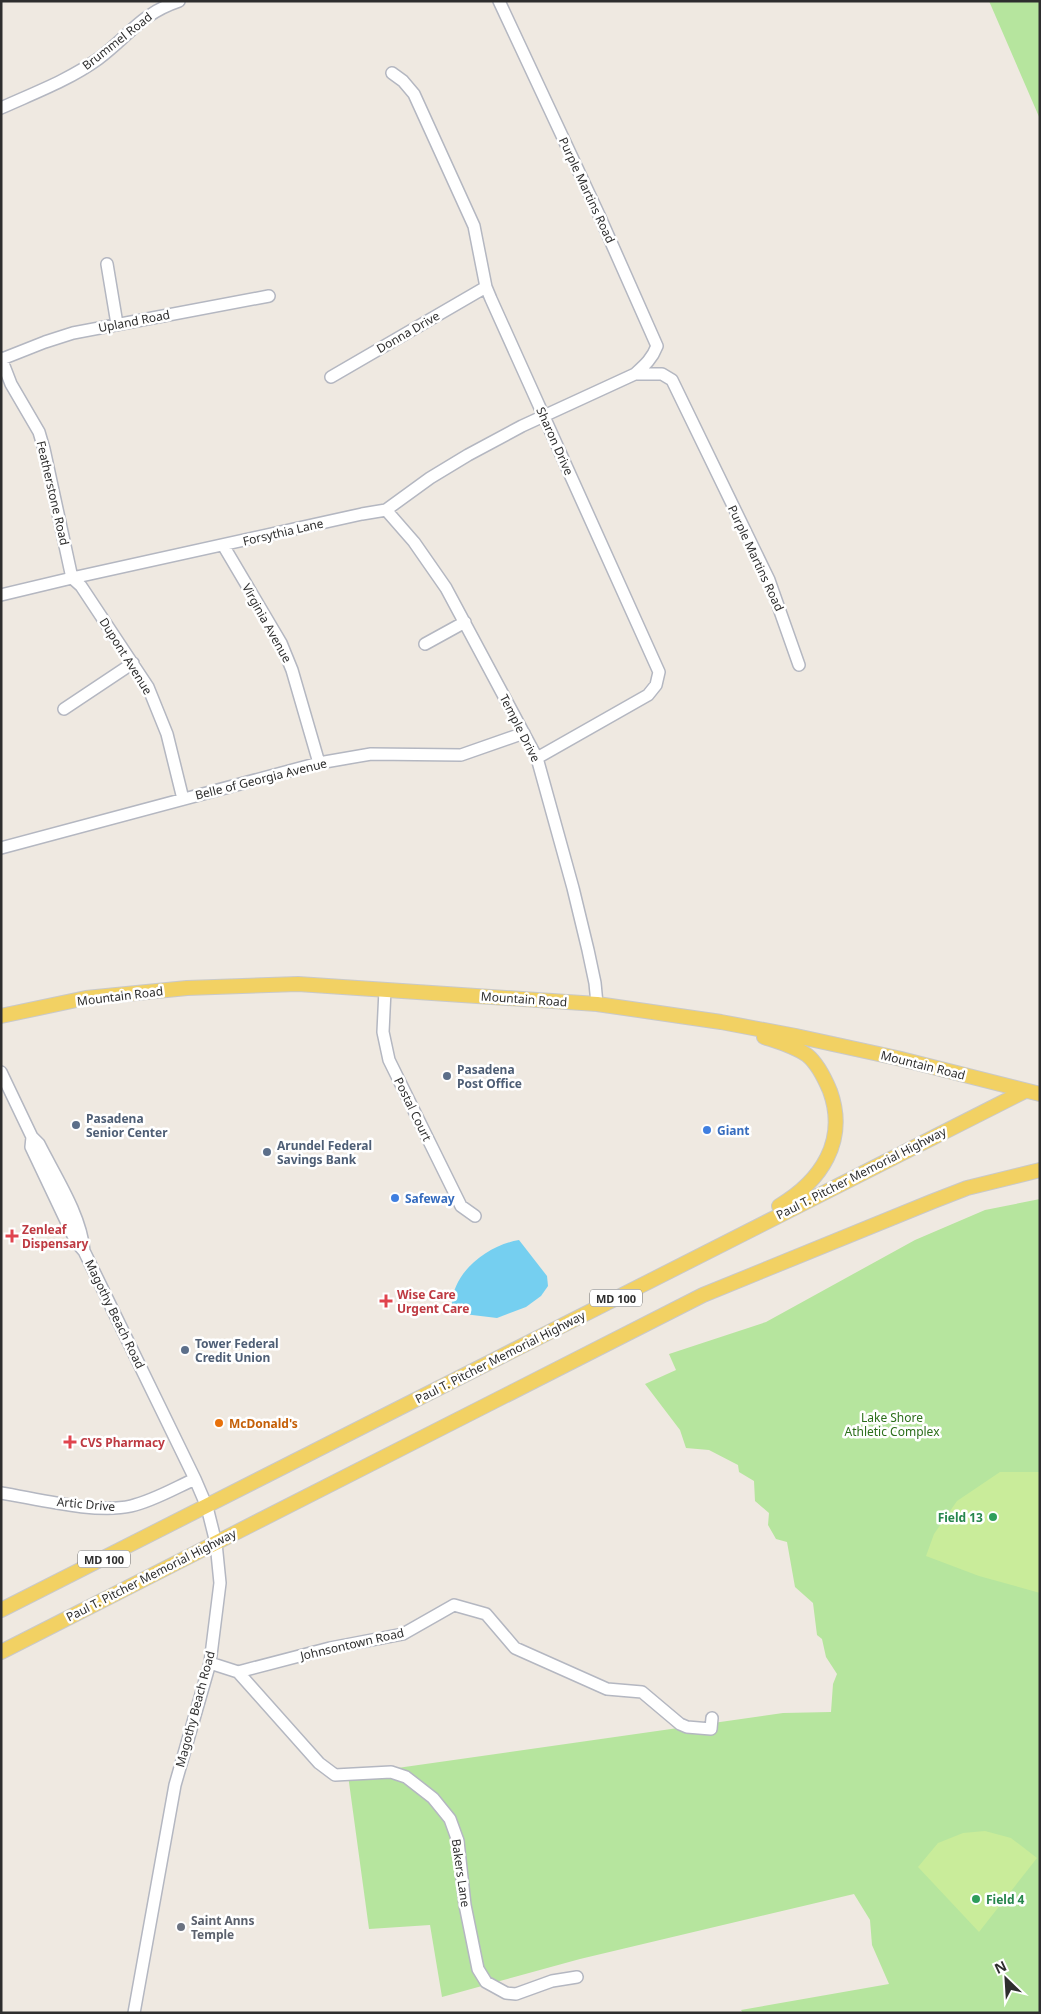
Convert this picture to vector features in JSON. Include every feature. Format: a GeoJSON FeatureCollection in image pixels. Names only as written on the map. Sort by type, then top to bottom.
{"type":"FeatureCollection","features":[{"type":"Feature","properties":{"kind":"main road","name":"Mountain Road"},"geometry":{"type":"LineString","coordinates":[[1,1016],[86,998],[188,988],[298,984],[597,1004],[721,1022],[796,1036],[897,1058],[1040,1094]]}},
{"type":"Feature","properties":{"kind":"main road"},"geometry":{"type":"LineString","coordinates":[[686,1262],[789,1200],[806,1187],[830,1153],[835,1134],[833,1100],[828,1085],[808,1056],[791,1046],[721,1022]]}},
{"type":"Feature","properties":{"kind":"main road","name":"Paul T. Pitcher Memorial Highway"},"geometry":{"type":"LineString","coordinates":[[1,1610],[1025,1091]]}},
{"type":"Feature","properties":{"kind":"main road","name":"Paul T. Pitcher Memorial Highway"},"geometry":{"type":"LineString","coordinates":[[1,1652],[703,1295],[967,1188],[1040,1170]]}},
{"type":"Feature","properties":{"kind":"street","name":"Brummel Road"},"geometry":{"type":"LineString","coordinates":[[1,108],[82,70],[100,57],[146,16],[179,1]]}},
{"type":"Feature","properties":{"kind":"street","name":"Purple Martins Road"},"geometry":{"type":"LineString","coordinates":[[499,1],[591,197],[657,346],[648,364],[635,374],[544,416]]}},
{"type":"Feature","properties":{"kind":"street","name":"Sharon Drive"},"geometry":{"type":"LineString","coordinates":[[392,73],[403,81],[414,94],[474,226],[486,287],[659,672],[656,685],[648,695],[537,758]]}},
{"type":"Feature","properties":{"kind":"street"},"geometry":{"type":"LineString","coordinates":[[107,264],[117,324]]}},
{"type":"Feature","properties":{"kind":"street","name":"Donna Drive"},"geometry":{"type":"LineString","coordinates":[[330,377],[486,287]]}},
{"type":"Feature","properties":{"kind":"street","name":"Upland Road"},"geometry":{"type":"LineString","coordinates":[[2,358],[64,336],[117,324],[269,296]]}},
{"type":"Feature","properties":{"kind":"street","name":"Featherstone Road"},"geometry":{"type":"LineString","coordinates":[[2,358],[11,384],[39,432],[72,578]]}},
{"type":"Feature","properties":{"kind":"street","name":"Purple Martins Road"},"geometry":{"type":"LineString","coordinates":[[635,374],[662,374],[672,380],[769,580],[800,664]]}},
{"type":"Feature","properties":{"kind":"street","name":"Forsythia Lane"},"geometry":{"type":"LineString","coordinates":[[1,595],[386,510],[430,478],[468,455],[544,416]]}},
{"type":"Feature","properties":{"kind":"street","name":"Temple Drive"},"geometry":{"type":"LineString","coordinates":[[386,510],[403,528],[430,563],[465,622],[537,758],[586,942],[595,983],[597,1004]]}},
{"type":"Feature","properties":{"kind":"street","name":"Virginia Avenue"},"geometry":{"type":"LineString","coordinates":[[223,545],[281,643],[292,670],[319,763]]}},
{"type":"Feature","properties":{"kind":"street","name":"Dupont Avenue"},"geometry":{"type":"LineString","coordinates":[[72,578],[81,586],[148,687],[162,719],[183,799]]}},
{"type":"Feature","properties":{"kind":"street"},"geometry":{"type":"LineString","coordinates":[[425,644],[465,622]]}},
{"type":"Feature","properties":{"kind":"street"},"geometry":{"type":"LineString","coordinates":[[64,708],[133,663]]}},
{"type":"Feature","properties":{"kind":"street","name":"Belle of Georgia Avenue"},"geometry":{"type":"LineString","coordinates":[[1,848],[319,763],[371,754],[461,755],[524,733]]}},
{"type":"Feature","properties":{"kind":"street","name":"Postal Court"},"geometry":{"type":"LineString","coordinates":[[385,990],[383,1032],[389,1060],[461,1206],[475,1216]]}},
{"type":"Feature","properties":{"kind":"street","name":"Magothy Beach Road"},"geometry":{"type":"LineString","coordinates":[[1,1072],[32,1137],[39,1144],[70,1206],[83,1238],[84,1251],[195,1479],[207,1507],[216,1543],[220,1583],[210,1663],[175,1785],[134,2013]]}},
{"type":"Feature","properties":{"kind":"street","name":"Artic Drive"},"geometry":{"type":"LineString","coordinates":[[1,1493],[79,1505],[120,1507],[148,1500],[195,1479]]}},
{"type":"Feature","properties":{"kind":"street","name":"Johnsontown Road"},"geometry":{"type":"LineString","coordinates":[[238,1672],[330,1648],[403,1634],[454,1605],[486,1614],[515,1648],[607,1689],[642,1692],[680,1724],[687,1727],[711,1729],[712,1718]]}},
{"type":"Feature","properties":{"kind":"street"},"geometry":{"type":"LineString","coordinates":[[210,1663],[238,1672]]}},
{"type":"Feature","properties":{"kind":"street","name":"Bakers Lane"},"geometry":{"type":"LineString","coordinates":[[238,1672],[319,1763],[335,1775],[391,1772],[406,1776],[433,1798],[450,1819],[458,1840],[465,1905],[478,1969],[486,1982],[506,1994],[516,1994],[552,1981],[576,1977]]}},
{"type":"Feature","properties":{"kind":"green space"},"geometry":{"type":"Polygon","coordinates":[[[989,1],[1040,1],[1040,119],[989,1]]]}},
{"type":"Feature","properties":{"kind":"green space","name":"Lake Shore Athletic Complex"},"geometry":{"type":"Polygon","coordinates":[[[1040,1199],[1040,2013],[743,2013],[741,2010],[889,1984],[872,1945],[870,1920],[854,1894],[580,1959],[442,1997],[430,1925],[369,1929],[348,1775],[783,1713],[831,1712],[833,1684],[837,1674],[826,1657],[822,1639],[817,1635],[813,1603],[795,1587],[787,1542],[776,1539],[768,1525],[769,1513],[755,1501],[754,1481],[739,1472],[738,1465],[709,1450],[686,1448],[680,1430],[645,1384],[676,1370],[669,1354],[766,1322],[915,1240],[985,1210],[1040,1199]]]}},
{"type":"Feature","properties":{"kind":"green space","name":"Field 13"},"geometry":{"type":"Polygon","coordinates":[[[1000,1472],[1040,1472],[1040,1593],[979,1576],[926,1556],[934,1534],[957,1501],[1000,1472]]]}},
{"type":"Feature","properties":{"kind":"green space","name":"Field 4"},"geometry":{"type":"Polygon","coordinates":[[[985,1831],[1011,1838],[1037,1858],[979,1932],[918,1867],[938,1843],[963,1833],[985,1831]]]}},
{"type":"Feature","properties":{"kind":"water"},"geometry":{"type":"Polygon","coordinates":[[[519,1240],[547,1276],[548,1286],[541,1296],[526,1307],[497,1318],[464,1314],[452,1304],[454,1292],[459,1281],[475,1262],[496,1247],[519,1240]]]}},
{"type":"Feature","properties":{"kind":"place","name":"Pasadena Post Office"},"geometry":{"type":"Point","coordinates":[447,1076]}},
{"type":"Feature","properties":{"kind":"place","name":"Pasadena Senior Center"},"geometry":{"type":"Point","coordinates":[76,1125]}},
{"type":"Feature","properties":{"kind":"place","name":"Giant"},"geometry":{"type":"Point","coordinates":[707,1130]}},
{"type":"Feature","properties":{"kind":"place","name":"Arundel Federal Savings Bank"},"geometry":{"type":"Point","coordinates":[267,1152]}},
{"type":"Feature","properties":{"kind":"place","name":"Safeway"},"geometry":{"type":"Point","coordinates":[395,1198]}},
{"type":"Feature","properties":{"kind":"place","name":"Zenleaf Dispensary"},"geometry":{"type":"Point","coordinates":[12,1236]}},
{"type":"Feature","properties":{"kind":"place","name":"Wise Care Urgent Care"},"geometry":{"type":"Point","coordinates":[386,1301]}},
{"type":"Feature","properties":{"kind":"place","name":"Tower Federal Credit Union"},"geometry":{"type":"Point","coordinates":[185,1350]}},
{"type":"Feature","properties":{"kind":"place","name":"McDonald's"},"geometry":{"type":"Point","coordinates":[219,1423]}},
{"type":"Feature","properties":{"kind":"place","name":"CVS Pharmacy"},"geometry":{"type":"Point","coordinates":[70,1442]}},
{"type":"Feature","properties":{"kind":"place","name":"Field 13"},"geometry":{"type":"Point","coordinates":[993,1517]}},
{"type":"Feature","properties":{"kind":"place","name":"Field 4"},"geometry":{"type":"Point","coordinates":[976,1899]}},
{"type":"Feature","properties":{"kind":"place","name":"Saint Anns Temple"},"geometry":{"type":"Point","coordinates":[181,1927]}}]}
